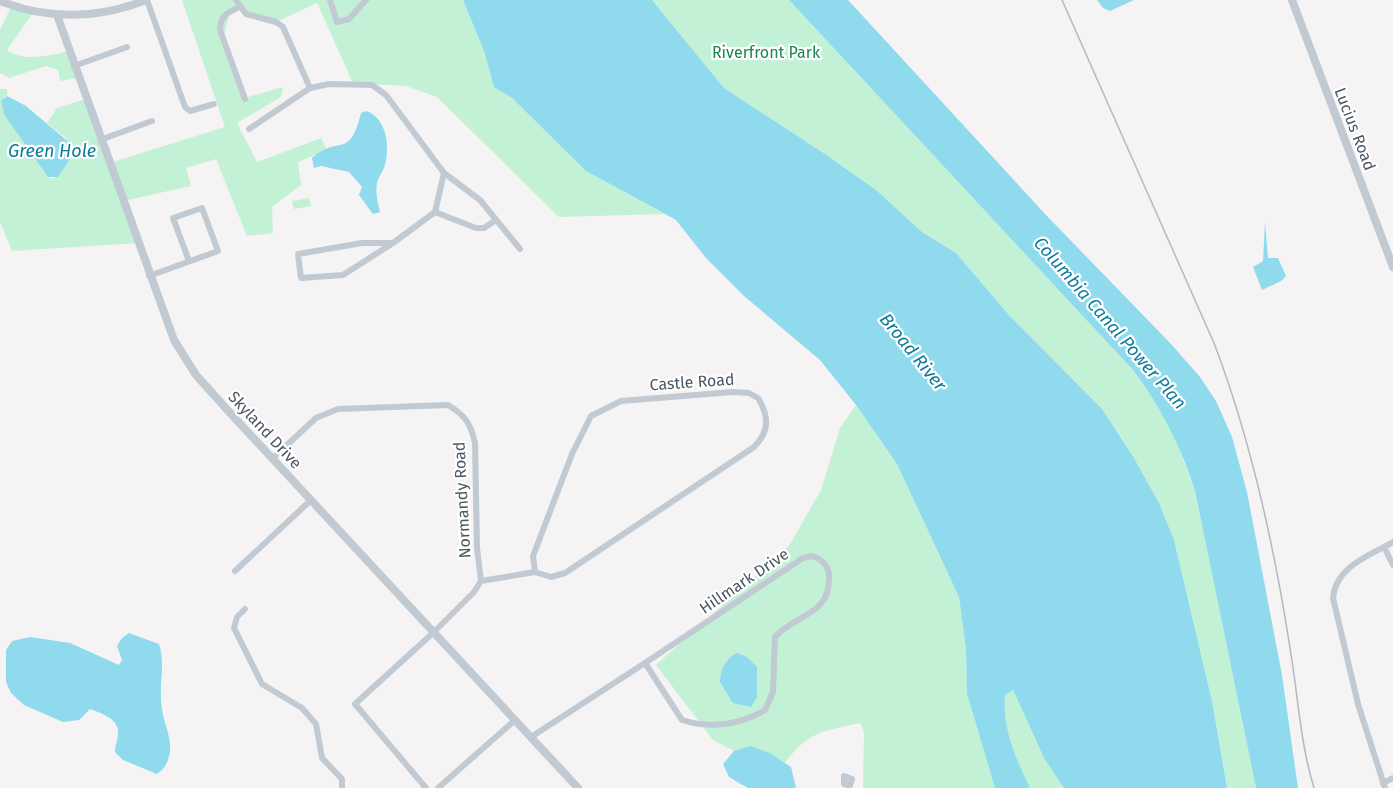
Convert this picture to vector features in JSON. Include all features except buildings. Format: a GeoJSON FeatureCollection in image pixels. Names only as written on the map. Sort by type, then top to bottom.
{"type":"FeatureCollection","features":[{"type":"Feature","properties":{"kind":"street"},"geometry":{"type":"LineString","coordinates":[[0,1],[29,11],[57,15],[113,12],[146,0],[185,107],[190,111],[214,104]]}},
{"type":"Feature","properties":{"kind":"street"},"geometry":{"type":"LineString","coordinates":[[237,0],[239,8],[246,14],[276,22],[283,27],[310,88]]}},
{"type":"Feature","properties":{"kind":"street"},"geometry":{"type":"LineString","coordinates":[[330,0],[337,22],[349,19],[366,0]]}},
{"type":"Feature","properties":{"kind":"street","name":"Lucius Road"},"geometry":{"type":"LineString","coordinates":[[1292,0],[1393,267]]}},
{"type":"Feature","properties":{"kind":"street"},"geometry":{"type":"LineString","coordinates":[[239,8],[223,16],[220,21],[220,30],[245,99]]}},
{"type":"Feature","properties":{"kind":"street","name":"Skyland Drive"},"geometry":{"type":"LineString","coordinates":[[57,15],[149,276],[174,340],[185,359],[196,375],[578,788]]}},
{"type":"Feature","properties":{"kind":"street"},"geometry":{"type":"LineString","coordinates":[[74,66],[127,47]]}},
{"type":"Feature","properties":{"kind":"street"},"geometry":{"type":"LineString","coordinates":[[249,129],[310,88],[329,84],[372,85],[386,95],[444,173],[480,200],[520,249]]}},
{"type":"Feature","properties":{"kind":"street"},"geometry":{"type":"LineString","coordinates":[[100,140],[152,121]]}},
{"type":"Feature","properties":{"kind":"street"},"geometry":{"type":"LineString","coordinates":[[393,243],[363,243],[298,254],[301,278],[343,274],[393,243],[435,212],[444,173]]}},
{"type":"Feature","properties":{"kind":"street"},"geometry":{"type":"LineString","coordinates":[[149,276],[218,251],[202,208],[173,219],[189,261]]}},
{"type":"Feature","properties":{"kind":"street"},"geometry":{"type":"LineString","coordinates":[[435,212],[476,228],[484,228],[496,220]]}},
{"type":"Feature","properties":{"kind":"street","name":"Castle Road"},"geometry":{"type":"LineString","coordinates":[[481,581],[535,572],[551,577],[565,573],[754,447],[766,430],[767,419],[758,398],[748,393],[734,392],[621,401],[591,416],[572,454],[533,556],[535,572]]}},
{"type":"Feature","properties":{"kind":"street","name":"Normandy Road"},"geometry":{"type":"LineString","coordinates":[[273,458],[325,412],[338,409],[448,405],[462,414],[471,427],[475,443],[477,548],[481,581]]}},
{"type":"Feature","properties":{"kind":"street"},"geometry":{"type":"LineString","coordinates":[[236,570],[311,500]]}},
{"type":"Feature","properties":{"kind":"street"},"geometry":{"type":"LineString","coordinates":[[1393,542],[1343,573],[1334,588],[1333,598],[1358,704],[1384,785],[1393,778]]}},
{"type":"Feature","properties":{"kind":"street"},"geometry":{"type":"LineString","coordinates":[[1384,547],[1393,565]]}},
{"type":"Feature","properties":{"kind":"street","name":"Hillmark Drive"},"geometry":{"type":"LineString","coordinates":[[531,737],[803,558],[812,556],[820,558],[828,568],[829,592],[823,604],[775,638],[771,702],[757,715],[711,726],[682,720],[645,663]]}},
{"type":"Feature","properties":{"kind":"street"},"geometry":{"type":"LineString","coordinates":[[426,788],[355,704],[434,632],[474,592],[481,581]]}},
{"type":"Feature","properties":{"kind":"street"},"geometry":{"type":"LineString","coordinates":[[245,609],[237,617],[234,628],[236,637],[247,651],[262,684],[302,708],[316,724],[322,758],[342,779],[342,788]]}},
{"type":"Feature","properties":{"kind":"street"},"geometry":{"type":"LineString","coordinates":[[438,788],[515,720]]}},
{"type":"Feature","properties":{"kind":"green space"},"geometry":{"type":"Polygon","coordinates":[[[182,0],[463,0],[484,51],[494,87],[512,98],[586,171],[664,214],[559,217],[437,97],[406,86],[353,83],[317,3],[276,22],[240,9],[230,12],[223,39],[245,98],[283,87],[281,97],[237,123],[257,162],[321,138],[327,150],[298,162],[301,185],[272,207],[273,233],[247,236],[216,159],[186,168],[191,186],[123,201],[137,243],[12,251],[0,222],[0,89],[7,89],[7,96],[4,97],[5,116],[48,177],[54,179],[72,156],[66,138],[47,123],[57,108],[86,99],[109,163],[225,127],[182,0]]]}},
{"type":"Feature","properties":{"kind":"green space","name":"Riverfront Park"},"geometry":{"type":"Polygon","coordinates":[[[652,0],[789,0],[1133,370],[1170,425],[1195,491],[1256,788],[1227,788],[1212,701],[1174,540],[1159,503],[1134,458],[1102,409],[1008,314],[956,253],[922,232],[876,190],[724,88],[652,0]]]}},
{"type":"Feature","properties":{"kind":"green space"},"geometry":{"type":"Polygon","coordinates":[[[12,5],[32,14],[7,50],[13,54],[29,57],[68,51],[78,78],[60,81],[58,70],[46,66],[9,78],[0,73],[0,30],[12,5]]]}},
{"type":"Feature","properties":{"kind":"green space"},"geometry":{"type":"Polygon","coordinates":[[[309,198],[311,206],[294,209],[292,201],[309,198]]]}},
{"type":"Feature","properties":{"kind":"green space"},"geometry":{"type":"Polygon","coordinates":[[[856,405],[897,464],[959,597],[966,649],[967,694],[995,788],[863,788],[864,732],[860,723],[809,738],[793,752],[785,763],[761,750],[734,751],[713,740],[656,665],[789,546],[821,490],[840,428],[856,405]]]}},
{"type":"Feature","properties":{"kind":"green space"},"geometry":{"type":"Polygon","coordinates":[[[1013,690],[1044,758],[1064,788],[1030,788],[1008,731],[1005,694],[1013,690]]]}},
{"type":"Feature","properties":{"kind":"water","name":"Broad River"},"geometry":{"type":"Polygon","coordinates":[[[463,0],[652,0],[724,88],[876,190],[922,232],[956,253],[1008,314],[1102,409],[1134,458],[1159,503],[1174,540],[1212,701],[1227,788],[1064,788],[1044,758],[1013,690],[1005,695],[1008,731],[1030,788],[995,788],[967,694],[966,649],[959,597],[897,464],[856,405],[820,360],[744,296],[706,258],[676,220],[586,171],[512,98],[494,87],[484,51],[463,0]]]}},
{"type":"Feature","properties":{"kind":"water","name":"Columbia Canal Power Plan"},"geometry":{"type":"Polygon","coordinates":[[[789,0],[848,0],[1046,215],[1172,345],[1200,377],[1216,401],[1232,437],[1247,492],[1282,675],[1298,788],[1256,788],[1195,491],[1177,443],[1153,399],[1133,370],[789,0]]]}},
{"type":"Feature","properties":{"kind":"water"},"geometry":{"type":"Polygon","coordinates":[[[1097,0],[1134,0],[1110,11],[1103,8],[1097,0]]]}},
{"type":"Feature","properties":{"kind":"water","name":"Green Hole"},"geometry":{"type":"Polygon","coordinates":[[[7,96],[26,106],[71,144],[71,157],[58,177],[48,177],[5,116],[1,101],[7,96]]]}},
{"type":"Feature","properties":{"kind":"water"},"geometry":{"type":"Polygon","coordinates":[[[366,111],[379,120],[387,142],[385,165],[376,187],[380,212],[373,214],[359,195],[362,187],[349,172],[321,166],[314,168],[312,158],[321,151],[347,142],[357,128],[361,113],[366,111]]]}},
{"type":"Feature","properties":{"kind":"water"},"geometry":{"type":"Polygon","coordinates":[[[1265,222],[1268,258],[1278,258],[1286,276],[1262,290],[1253,267],[1263,261],[1265,222]]]}},
{"type":"Feature","properties":{"kind":"water"},"geometry":{"type":"Polygon","coordinates":[[[129,633],[159,644],[161,652],[161,701],[170,751],[166,764],[157,774],[123,760],[115,752],[118,728],[109,717],[90,709],[79,720],[63,722],[24,705],[11,693],[6,682],[6,650],[12,641],[30,637],[70,643],[119,665],[122,660],[117,646],[129,633]]]}},
{"type":"Feature","properties":{"kind":"water"},"geometry":{"type":"Polygon","coordinates":[[[737,653],[747,657],[757,667],[757,697],[751,707],[733,703],[720,682],[724,665],[737,653]]]}},
{"type":"Feature","properties":{"kind":"water"},"geometry":{"type":"Polygon","coordinates":[[[750,746],[770,753],[791,767],[796,788],[748,788],[729,777],[723,764],[734,751],[750,746]]]}},
{"type":"Feature","properties":{"kind":"railway"},"geometry":{"type":"LineString","coordinates":[[1062,0],[1214,343],[1239,417],[1260,493],[1277,571],[1302,736],[1314,788]]}}]}
